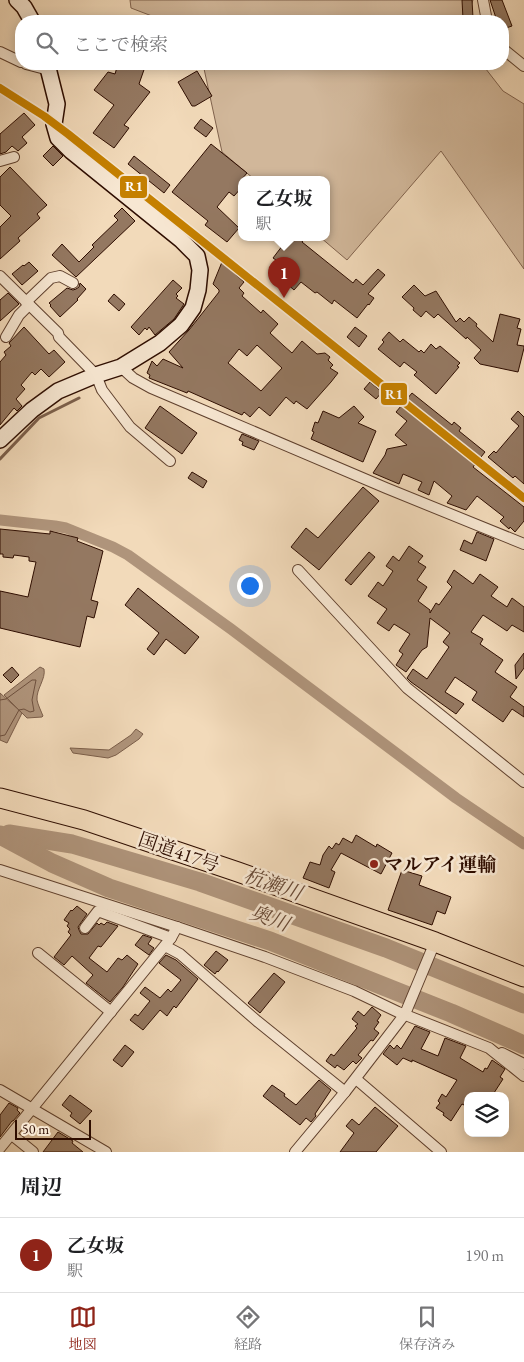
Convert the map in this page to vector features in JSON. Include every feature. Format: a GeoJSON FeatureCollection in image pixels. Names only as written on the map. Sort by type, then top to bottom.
{"type":"FeatureCollection","features":[{"type":"Feature","properties":{"kind":"highway","name":"国道417号"},"geometry":{"type":"LineString","coordinates":[[0,798],[93,823],[238,872],[433,946],[523,976]]}},
{"type":"Feature","properties":{"kind":"street"},"geometry":{"type":"LineString","coordinates":[[17,0],[29,15]]}},
{"type":"Feature","properties":{"kind":"street"},"geometry":{"type":"LineString","coordinates":[[484,0],[486,15]]}},
{"type":"Feature","properties":{"kind":"street"},"geometry":{"type":"LineString","coordinates":[[0,52],[15,59]]}},
{"type":"Feature","properties":{"kind":"street"},"geometry":{"type":"LineString","coordinates":[[509,54],[524,66]]}},
{"type":"Feature","properties":{"kind":"street"},"geometry":{"type":"LineString","coordinates":[[0,440],[32,410],[58,391],[121,367],[160,343],[181,324],[193,308],[198,290],[200,270],[197,256],[181,240],[58,138],[54,124],[57,104],[49,70]]}},
{"type":"Feature","properties":{"kind":"street"},"geometry":{"type":"LineString","coordinates":[[0,161],[14,157]]}},
{"type":"Feature","properties":{"kind":"street"},"geometry":{"type":"LineString","coordinates":[[0,276],[96,375],[102,390],[130,427],[170,461]]}},
{"type":"Feature","properties":{"kind":"street"},"geometry":{"type":"LineString","coordinates":[[6,337],[27,304],[51,278],[60,276],[73,283]]}},
{"type":"Feature","properties":{"kind":"street"},"geometry":{"type":"LineString","coordinates":[[121,367],[133,378],[151,388],[524,544]]}},
{"type":"Feature","properties":{"kind":"street"},"geometry":{"type":"LineString","coordinates":[[298,570],[407,688],[524,782]]}},
{"type":"Feature","properties":{"kind":"street"},"geometry":{"type":"LineString","coordinates":[[0,870],[265,957],[354,991],[398,1012],[490,1048],[524,1064]]}},
{"type":"Feature","properties":{"kind":"street"},"geometry":{"type":"LineString","coordinates":[[85,928],[98,911],[168,942],[257,1021],[345,1092]]}},
{"type":"Feature","properties":{"kind":"street"},"geometry":{"type":"LineString","coordinates":[[0,1148],[168,942],[177,927]]}},
{"type":"Feature","properties":{"kind":"street"},"geometry":{"type":"LineString","coordinates":[[295,1152],[356,1079],[405,1014],[433,946]]}},
{"type":"Feature","properties":{"kind":"street"},"geometry":{"type":"LineString","coordinates":[[38,953],[111,1012]]}},
{"type":"Feature","properties":{"kind":"street"},"geometry":{"type":"LineString","coordinates":[[490,1048],[524,1076]]}},
{"type":"Feature","properties":{"kind":"street"},"geometry":{"type":"LineString","coordinates":[[356,1079],[441,1152]]}},
{"type":"Feature","properties":{"kind":"street"},"geometry":{"type":"LineString","coordinates":[[0,1090],[106,1152]]}},
{"type":"Feature","properties":{"kind":"street"},"geometry":{"type":"LineString","coordinates":[[12,1135],[33,1152]]}},
{"type":"Feature","properties":{"kind":"shaded area"},"geometry":{"type":"Polygon","coordinates":[[[130,0],[473,0],[470,15],[149,15],[131,8],[130,0]]]}},
{"type":"Feature","properties":{"kind":"shaded area"},"geometry":{"type":"Polygon","coordinates":[[[204,70],[487,70],[503,91],[524,104],[524,269],[441,151],[347,260],[325,241],[330,241],[330,176],[250,176],[222,152],[204,70]]]}},
{"type":"Feature","properties":{"kind":"water"},"geometry":{"type":"Polygon","coordinates":[[[40,667],[44,669],[37,696],[42,717],[27,718],[4,695],[40,667]]]}},
{"type":"Feature","properties":{"kind":"water"},"geometry":{"type":"Polygon","coordinates":[[[0,693],[22,713],[7,743],[0,740],[0,693]]]}},
{"type":"Feature","properties":{"kind":"water"},"geometry":{"type":"Polygon","coordinates":[[[136,729],[143,734],[139,739],[116,755],[108,758],[73,753],[70,748],[109,750],[131,735],[136,729]]]}},
{"type":"Feature","properties":{"kind":"building"},"geometry":{"type":"Polygon","coordinates":[[[462,0],[472,0],[473,15],[463,15],[462,0]]]}},
{"type":"Feature","properties":{"kind":"building"},"geometry":{"type":"Polygon","coordinates":[[[490,0],[502,0],[508,15],[495,15],[490,0]]]}},
{"type":"Feature","properties":{"kind":"building"},"geometry":{"type":"Polygon","coordinates":[[[116,70],[144,70],[139,84],[150,92],[124,125],[129,128],[114,148],[93,133],[114,105],[94,90],[108,72],[115,74],[116,70]]]}},
{"type":"Feature","properties":{"kind":"building"},"geometry":{"type":"Polygon","coordinates":[[[197,71],[212,96],[192,106],[178,82],[197,71]]]}},
{"type":"Feature","properties":{"kind":"building"},"geometry":{"type":"Polygon","coordinates":[[[24,113],[35,125],[22,137],[27,143],[18,151],[12,146],[6,152],[0,154],[0,134],[24,113]]]}},
{"type":"Feature","properties":{"kind":"building"},"geometry":{"type":"Polygon","coordinates":[[[201,119],[213,128],[206,137],[194,128],[201,119]]]}},
{"type":"Feature","properties":{"kind":"building"},"geometry":{"type":"Polygon","coordinates":[[[211,144],[247,173],[244,176],[238,176],[238,192],[234,196],[229,192],[217,207],[238,227],[227,242],[205,225],[208,221],[172,192],[211,144]]]}},
{"type":"Feature","properties":{"kind":"building"},"geometry":{"type":"Polygon","coordinates":[[[53,146],[63,156],[53,166],[43,156],[53,146]]]}},
{"type":"Feature","properties":{"kind":"building"},"geometry":{"type":"Polygon","coordinates":[[[134,156],[170,185],[164,193],[128,164],[134,156]]]}},
{"type":"Feature","properties":{"kind":"building"},"geometry":{"type":"Polygon","coordinates":[[[10,167],[47,205],[37,214],[40,218],[18,238],[20,241],[0,259],[0,227],[11,216],[0,205],[0,177],[10,167]]]}},
{"type":"Feature","properties":{"kind":"building"},"geometry":{"type":"Polygon","coordinates":[[[122,208],[135,221],[76,277],[52,255],[62,244],[79,262],[94,247],[92,245],[118,220],[114,216],[122,208]]]}},
{"type":"Feature","properties":{"kind":"building"},"geometry":{"type":"Polygon","coordinates":[[[286,241],[303,241],[353,283],[356,279],[363,285],[378,269],[385,275],[368,294],[374,298],[357,318],[334,300],[332,304],[301,282],[294,290],[269,268],[276,260],[273,258],[286,241]]]}},
{"type":"Feature","properties":{"kind":"building"},"geometry":{"type":"Polygon","coordinates":[[[29,262],[38,271],[22,285],[12,274],[29,262]]]}},
{"type":"Feature","properties":{"kind":"building"},"geometry":{"type":"Polygon","coordinates":[[[222,262],[244,282],[239,288],[244,293],[242,296],[261,313],[263,310],[278,324],[270,333],[284,346],[292,353],[302,341],[317,354],[325,353],[330,357],[328,360],[333,365],[330,368],[338,373],[307,409],[296,401],[294,404],[286,397],[270,416],[259,407],[250,417],[244,412],[242,415],[188,391],[187,393],[149,378],[150,375],[147,373],[152,361],[157,366],[163,359],[183,368],[169,352],[219,292],[213,284],[222,262]],[[257,345],[247,356],[239,349],[228,363],[261,391],[282,368],[257,345]]]}},
{"type":"Feature","properties":{"kind":"building"},"geometry":{"type":"Polygon","coordinates":[[[173,280],[182,288],[176,294],[178,296],[176,298],[184,304],[174,319],[155,335],[149,327],[147,330],[145,328],[139,335],[131,327],[173,280]]]}},
{"type":"Feature","properties":{"kind":"building"},"geometry":{"type":"Polygon","coordinates":[[[80,283],[86,289],[78,300],[60,317],[49,303],[67,288],[76,289],[80,283]]]}},
{"type":"Feature","properties":{"kind":"building"},"geometry":{"type":"Polygon","coordinates":[[[414,285],[425,296],[436,291],[456,322],[460,318],[464,322],[469,317],[493,342],[500,314],[520,319],[517,328],[521,329],[517,345],[524,346],[524,348],[518,372],[480,364],[474,358],[481,350],[467,337],[466,339],[438,314],[434,318],[426,311],[421,317],[402,297],[414,285]]]}},
{"type":"Feature","properties":{"kind":"building"},"geometry":{"type":"Polygon","coordinates":[[[8,293],[19,304],[0,321],[0,300],[8,293]]]}},
{"type":"Feature","properties":{"kind":"building"},"geometry":{"type":"Polygon","coordinates":[[[114,294],[125,304],[119,311],[108,301],[114,294]]]}},
{"type":"Feature","properties":{"kind":"building"},"geometry":{"type":"Polygon","coordinates":[[[24,327],[49,354],[54,350],[65,362],[49,377],[41,369],[35,375],[32,372],[21,385],[25,389],[16,399],[22,406],[17,411],[14,408],[0,425],[0,362],[6,355],[4,352],[11,346],[9,343],[24,327]]]}},
{"type":"Feature","properties":{"kind":"building"},"geometry":{"type":"Polygon","coordinates":[[[355,327],[367,336],[359,347],[347,337],[355,327]]]}},
{"type":"Feature","properties":{"kind":"building"},"geometry":{"type":"Polygon","coordinates":[[[389,332],[400,342],[403,339],[419,352],[421,350],[424,353],[431,344],[436,349],[440,346],[460,363],[457,366],[459,367],[436,394],[414,375],[417,372],[404,362],[400,367],[378,349],[384,342],[382,340],[389,332]]]}},
{"type":"Feature","properties":{"kind":"building"},"geometry":{"type":"Polygon","coordinates":[[[370,382],[382,392],[376,399],[364,389],[370,382]]]}},
{"type":"Feature","properties":{"kind":"building"},"geometry":{"type":"Polygon","coordinates":[[[412,393],[452,425],[454,422],[461,428],[459,431],[485,452],[473,467],[524,507],[524,521],[515,532],[500,521],[504,517],[477,496],[466,510],[447,503],[452,496],[434,481],[429,495],[418,490],[422,482],[403,474],[399,484],[373,473],[387,449],[407,445],[395,435],[407,421],[396,412],[412,393]]]}},
{"type":"Feature","properties":{"kind":"building"},"geometry":{"type":"Polygon","coordinates":[[[160,406],[197,433],[182,454],[145,428],[160,406]]]}},
{"type":"Feature","properties":{"kind":"building"},"geometry":{"type":"Polygon","coordinates":[[[354,406],[364,417],[358,423],[376,431],[363,462],[311,439],[315,422],[318,423],[323,411],[339,418],[354,406]]]}},
{"type":"Feature","properties":{"kind":"building"},"geometry":{"type":"Polygon","coordinates":[[[518,411],[524,417],[524,484],[515,476],[513,478],[488,457],[494,451],[496,453],[519,426],[511,419],[518,411]]]}},
{"type":"Feature","properties":{"kind":"building"},"geometry":{"type":"Polygon","coordinates":[[[242,434],[259,441],[254,450],[242,445],[243,442],[239,440],[242,434]]]}},
{"type":"Feature","properties":{"kind":"building"},"geometry":{"type":"Polygon","coordinates":[[[192,472],[207,481],[203,488],[188,478],[192,472]]]}},
{"type":"Feature","properties":{"kind":"building"},"geometry":{"type":"Polygon","coordinates":[[[363,487],[379,501],[319,570],[291,547],[306,528],[318,538],[363,487]]]}},
{"type":"Feature","properties":{"kind":"building"},"geometry":{"type":"Polygon","coordinates":[[[0,529],[50,534],[50,531],[78,538],[77,541],[103,551],[91,600],[98,602],[94,618],[87,616],[80,647],[0,628],[0,591],[28,597],[36,562],[29,561],[29,557],[14,555],[13,558],[3,557],[3,554],[0,554],[0,529]]]}},
{"type":"Feature","properties":{"kind":"building"},"geometry":{"type":"Polygon","coordinates":[[[477,532],[494,539],[486,561],[460,550],[464,540],[472,544],[477,532]]]}},
{"type":"Feature","properties":{"kind":"building"},"geometry":{"type":"Polygon","coordinates":[[[409,546],[423,556],[418,562],[426,567],[417,580],[427,587],[418,601],[430,610],[430,613],[436,603],[439,605],[452,587],[447,582],[454,570],[473,584],[480,574],[498,587],[491,596],[507,607],[512,598],[524,607],[524,632],[512,625],[507,631],[483,615],[471,632],[483,639],[480,644],[503,660],[495,672],[517,687],[510,697],[524,707],[524,717],[512,709],[503,722],[472,700],[477,692],[455,677],[445,692],[464,704],[456,714],[407,678],[413,669],[427,679],[449,647],[443,642],[450,633],[430,618],[427,647],[422,650],[406,672],[396,665],[403,654],[399,651],[410,634],[394,624],[389,631],[377,623],[387,609],[368,596],[378,582],[383,586],[393,571],[386,566],[393,556],[399,561],[409,546]]]}},
{"type":"Feature","properties":{"kind":"building"},"geometry":{"type":"Polygon","coordinates":[[[369,552],[375,557],[351,585],[345,580],[369,552]]]}},
{"type":"Feature","properties":{"kind":"building"},"geometry":{"type":"Polygon","coordinates":[[[138,588],[199,637],[185,654],[166,639],[154,655],[147,649],[159,633],[125,605],[138,588]]]}},
{"type":"Feature","properties":{"kind":"building"},"geometry":{"type":"Polygon","coordinates":[[[524,653],[524,668],[516,679],[515,665],[524,653]]]}},
{"type":"Feature","properties":{"kind":"building"},"geometry":{"type":"Polygon","coordinates":[[[12,667],[19,675],[11,683],[3,675],[12,667]]]}},
{"type":"Feature","properties":{"kind":"building","name":"マルアイ運輸"},"geometry":{"type":"Polygon","coordinates":[[[356,835],[376,847],[377,844],[392,853],[381,874],[341,853],[331,870],[335,872],[329,888],[303,878],[310,862],[320,865],[323,855],[329,846],[332,849],[336,843],[339,845],[343,838],[352,843],[356,835]]]}},
{"type":"Feature","properties":{"kind":"building"},"geometry":{"type":"Polygon","coordinates":[[[402,870],[422,876],[419,885],[451,897],[445,914],[437,911],[432,925],[388,910],[402,870]]]}},
{"type":"Feature","properties":{"kind":"building"},"geometry":{"type":"Polygon","coordinates":[[[77,906],[87,914],[78,927],[81,934],[88,934],[97,923],[104,925],[107,922],[118,926],[101,947],[98,946],[89,958],[107,972],[118,958],[122,960],[127,955],[138,964],[123,987],[110,1002],[86,983],[93,975],[72,956],[64,965],[54,957],[71,935],[68,932],[70,929],[67,926],[69,923],[64,920],[71,910],[77,906]]]}},
{"type":"Feature","properties":{"kind":"building"},"geometry":{"type":"Polygon","coordinates":[[[143,935],[152,938],[148,944],[154,948],[149,955],[135,945],[143,935]]]}},
{"type":"Feature","properties":{"kind":"building"},"geometry":{"type":"Polygon","coordinates":[[[216,951],[228,960],[215,974],[204,965],[216,951]]]}},
{"type":"Feature","properties":{"kind":"building"},"geometry":{"type":"Polygon","coordinates":[[[166,955],[176,960],[198,979],[176,1008],[174,1006],[167,1016],[160,1010],[143,1030],[130,1020],[135,1014],[138,1016],[150,1001],[140,993],[145,987],[160,998],[168,989],[171,992],[181,980],[159,963],[166,955]]]}},
{"type":"Feature","properties":{"kind":"building"},"geometry":{"type":"Polygon","coordinates":[[[274,973],[285,982],[260,1013],[248,1003],[274,973]]]}},
{"type":"Feature","properties":{"kind":"building"},"geometry":{"type":"Polygon","coordinates":[[[372,1007],[381,1015],[374,1029],[379,1033],[358,1055],[362,1058],[356,1064],[353,1061],[344,1070],[337,1065],[335,1068],[326,1061],[331,1054],[334,1056],[357,1028],[355,1026],[358,1024],[352,1019],[358,1011],[364,1016],[372,1007]]]}},
{"type":"Feature","properties":{"kind":"building"},"geometry":{"type":"Polygon","coordinates":[[[415,1026],[430,1032],[421,1049],[438,1056],[445,1038],[466,1046],[460,1058],[483,1072],[492,1060],[505,1069],[500,1077],[503,1079],[495,1092],[464,1092],[464,1105],[462,1104],[451,1121],[436,1108],[440,1103],[438,1101],[442,1094],[446,1097],[457,1080],[412,1060],[412,1062],[403,1058],[397,1065],[383,1054],[390,1045],[394,1049],[397,1045],[401,1049],[415,1026]]]}},
{"type":"Feature","properties":{"kind":"building"},"geometry":{"type":"Polygon","coordinates":[[[125,1045],[134,1052],[122,1067],[113,1060],[125,1045]]]}},
{"type":"Feature","properties":{"kind":"building"},"geometry":{"type":"Polygon","coordinates":[[[319,1080],[331,1090],[311,1122],[306,1118],[300,1125],[263,1096],[272,1085],[296,1105],[319,1080]]]}},
{"type":"Feature","properties":{"kind":"building"},"geometry":{"type":"Polygon","coordinates":[[[70,1095],[92,1111],[80,1124],[70,1116],[72,1113],[62,1105],[70,1095]]]}},
{"type":"Feature","properties":{"kind":"building"},"geometry":{"type":"Polygon","coordinates":[[[9,1103],[18,1108],[17,1110],[20,1113],[0,1137],[0,1115],[9,1103]]]}},
{"type":"Feature","properties":{"kind":"building"},"geometry":{"type":"Polygon","coordinates":[[[375,1107],[398,1126],[376,1152],[340,1152],[354,1133],[346,1126],[352,1119],[359,1125],[375,1107]]]}},
{"type":"Feature","properties":{"kind":"building"},"geometry":{"type":"Polygon","coordinates":[[[58,1132],[73,1141],[72,1143],[83,1152],[43,1152],[58,1132]]]}},
{"type":"Feature","properties":{"kind":"waterway"},"geometry":{"type":"LineString","coordinates":[[0,459],[39,418],[79,398]]}},
{"type":"Feature","properties":{"kind":"waterway"},"geometry":{"type":"LineString","coordinates":[[0,520],[66,528],[128,555],[231,629],[456,798],[524,844]]}},
{"type":"Feature","properties":{"kind":"waterway","name":"杭瀬川"},"geometry":{"type":"LineString","coordinates":[[9,834],[72,844],[200,882],[386,948],[524,1004]]}},
{"type":"Feature","properties":{"kind":"waterway","name":"奥川"},"geometry":{"type":"LineString","coordinates":[[0,835],[52,863],[109,888],[270,941],[451,1013],[524,1045]]}},
{"type":"Feature","properties":{"kind":"transit line","name":"R1"},"geometry":{"type":"LineString","coordinates":[[0,88],[68,134],[524,498]]}},
{"type":"Feature","properties":{"kind":"place","name":"乙女坂"},"geometry":{"type":"Point","coordinates":[284,298]}},
{"type":"Feature","properties":{"kind":"place","name":"マルアイ運輸"},"geometry":{"type":"Point","coordinates":[374,864]}}]}
